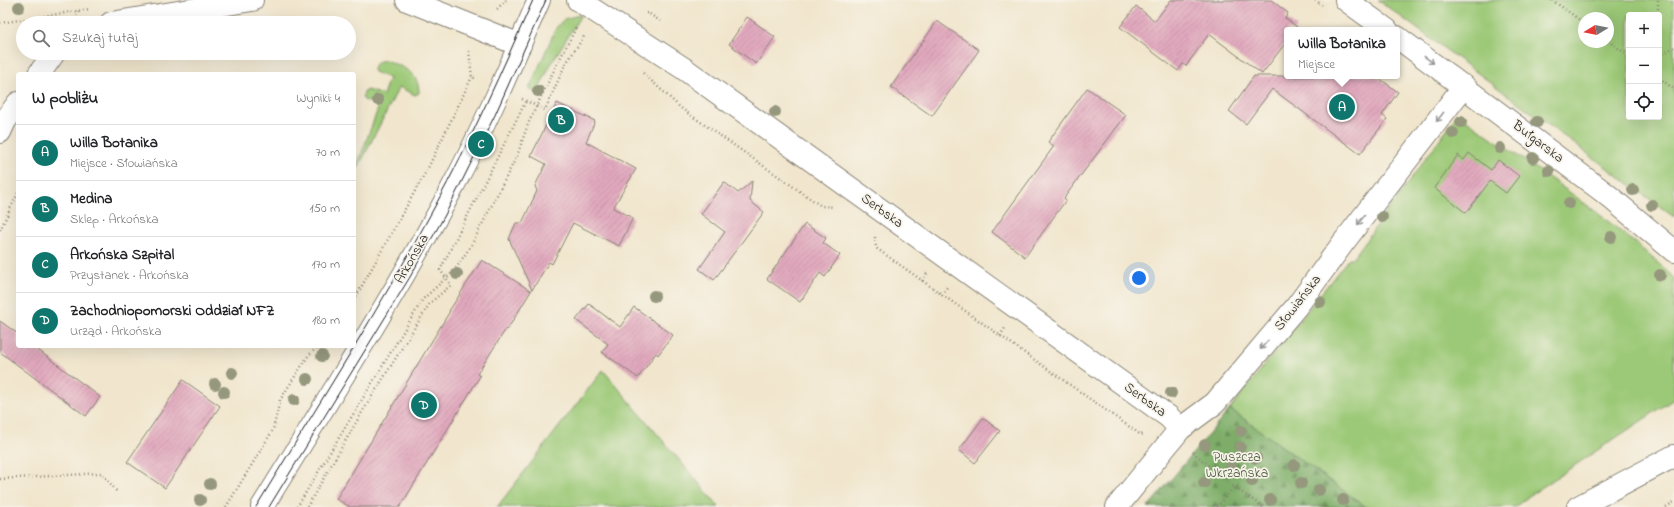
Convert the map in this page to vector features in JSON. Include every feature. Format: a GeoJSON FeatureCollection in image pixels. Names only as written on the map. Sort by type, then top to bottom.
{"type":"FeatureCollection","features":[{"type":"Feature","properties":{"kind":"street"},"geometry":{"type":"LineString","coordinates":[[154,16],[252,0]]}},
{"type":"Feature","properties":{"kind":"street"},"geometry":{"type":"LineString","coordinates":[[407,0],[520,45]]}},
{"type":"Feature","properties":{"kind":"street","name":"Arkońska"},"geometry":{"type":"LineString","coordinates":[[262,507],[422,243],[472,148],[520,45],[539,0]]}},
{"type":"Feature","properties":{"kind":"street","name":"Serbska"},"geometry":{"type":"LineString","coordinates":[[578,0],[696,77],[1169,417],[1180,429]]}},
{"type":"Feature","properties":{"kind":"street"},"geometry":{"type":"LineString","coordinates":[[1346,0],[1383,27]]}},
{"type":"Feature","properties":{"kind":"street","name":"Bułgarska"},"geometry":{"type":"LineString","coordinates":[[1400,39],[1605,193],[1674,251]]}},
{"type":"Feature","properties":{"kind":"street"},"geometry":{"type":"LineString","coordinates":[[40,72],[49,60]]}},
{"type":"Feature","properties":{"kind":"street","name":"Słowiańska"},"geometry":{"type":"LineString","coordinates":[[1117,507],[1180,429],[1215,402],[1298,306],[1464,86]]}},
{"type":"Feature","properties":{"kind":"street"},"geometry":{"type":"LineString","coordinates":[[2,124],[16,106]]}},
{"type":"Feature","properties":{"kind":"street"},"geometry":{"type":"LineString","coordinates":[[1578,507],[1674,456]]}},
{"type":"Feature","properties":{"kind":"path"},"geometry":{"type":"LineString","coordinates":[[1552,0],[1578,19]]}},
{"type":"Feature","properties":{"kind":"path"},"geometry":{"type":"LineString","coordinates":[[1658,0],[1658,12]]}},
{"type":"Feature","properties":{"kind":"path"},"geometry":{"type":"LineString","coordinates":[[40,16],[93,8]]}},
{"type":"Feature","properties":{"kind":"path"},"geometry":{"type":"LineString","coordinates":[[76,16],[78,11]]}},
{"type":"Feature","properties":{"kind":"path"},"geometry":{"type":"LineString","coordinates":[[0,23],[16,20]]}},
{"type":"Feature","properties":{"kind":"path"},"geometry":{"type":"LineString","coordinates":[[297,507],[423,300],[455,270],[472,244],[518,156],[528,124],[554,68],[578,25]]}},
{"type":"Feature","properties":{"kind":"path"},"geometry":{"type":"LineString","coordinates":[[1614,45],[1626,54]]}},
{"type":"Feature","properties":{"kind":"path"},"geometry":{"type":"LineString","coordinates":[[1662,55],[1674,47]]}},
{"type":"Feature","properties":{"kind":"path"},"geometry":{"type":"LineString","coordinates":[[356,296],[428,168],[472,77],[468,48]]}},
{"type":"Feature","properties":{"kind":"path"},"geometry":{"type":"LineString","coordinates":[[472,77],[478,80]]}},
{"type":"Feature","properties":{"kind":"path"},"geometry":{"type":"LineString","coordinates":[[1662,80],[1674,89]]}},
{"type":"Feature","properties":{"kind":"path"},"geometry":{"type":"LineString","coordinates":[[307,507],[361,414],[430,303],[452,285],[440,270],[526,101]]}},
{"type":"Feature","properties":{"kind":"path"},"geometry":{"type":"LineString","coordinates":[[0,230],[16,197]]}},
{"type":"Feature","properties":{"kind":"path"},"geometry":{"type":"LineString","coordinates":[[226,507],[272,430],[280,400],[308,356],[317,348]]}},
{"type":"Feature","properties":{"kind":"path"},"geometry":{"type":"LineString","coordinates":[[1180,429],[1190,450],[1234,487],[1263,507]]}},
{"type":"Feature","properties":{"kind":"path"},"geometry":{"type":"LineString","coordinates":[[0,479],[102,473],[117,492]]}},
{"type":"Feature","properties":{"kind":"path"},"geometry":{"type":"LineString","coordinates":[[1217,507],[1234,487]]}},
{"type":"Feature","properties":{"kind":"path"},"geometry":{"type":"LineString","coordinates":[[1666,507],[1674,502]]}},
{"type":"Feature","properties":{"kind":"green space"},"geometry":{"type":"Polygon","coordinates":[[[1378,0],[1674,0],[1674,217],[1378,0]]]}},
{"type":"Feature","properties":{"kind":"green space"},"geometry":{"type":"Polygon","coordinates":[[[581,15],[551,64],[537,93],[529,89],[556,28],[564,19],[581,15]]]}},
{"type":"Feature","properties":{"kind":"green space"},"geometry":{"type":"Polygon","coordinates":[[[385,60],[403,68],[413,75],[418,86],[419,93],[415,95],[399,87],[358,168],[356,168],[379,106],[364,100],[362,97],[367,90],[383,95],[389,78],[374,72],[373,68],[375,64],[385,60]]]}},
{"type":"Feature","properties":{"kind":"green space"},"geometry":{"type":"Polygon","coordinates":[[[1458,114],[1596,212],[1649,255],[1674,278],[1674,399],[1529,496],[1515,507],[1366,507],[1230,409],[1349,258],[1353,258],[1458,114]]]}},
{"type":"Feature","properties":{"kind":"green space"},"geometry":{"type":"Polygon","coordinates":[[[603,370],[719,507],[497,507],[603,370]]]}},
{"type":"Feature","properties":{"kind":"green space","name":"Puszcza Wkrzańska"},"geometry":{"type":"Polygon","coordinates":[[[1230,409],[1366,507],[1148,507],[1230,409]]]}},
{"type":"Feature","properties":{"kind":"building"},"geometry":{"type":"Polygon","coordinates":[[[1171,0],[1271,0],[1288,13],[1285,18],[1297,27],[1284,27],[1284,45],[1262,74],[1209,34],[1186,66],[1183,64],[1178,71],[1120,27],[1136,6],[1155,21],[1171,0]]]}},
{"type":"Feature","properties":{"kind":"building"},"geometry":{"type":"Polygon","coordinates":[[[747,17],[775,37],[756,64],[729,44],[747,17]]]}},
{"type":"Feature","properties":{"kind":"building"},"geometry":{"type":"Polygon","coordinates":[[[937,21],[979,50],[932,116],[891,87],[937,21]]]}},
{"type":"Feature","properties":{"kind":"building"},"geometry":{"type":"Polygon","coordinates":[[[1254,76],[1284,76],[1284,79],[1380,79],[1398,92],[1382,115],[1387,119],[1360,154],[1272,89],[1246,124],[1229,111],[1254,76]]]}},
{"type":"Feature","properties":{"kind":"building"},"geometry":{"type":"Polygon","coordinates":[[[1087,88],[1126,115],[1064,198],[1066,200],[1025,257],[992,232],[1054,146],[1048,142],[1087,88]]]}},
{"type":"Feature","properties":{"kind":"building"},"geometry":{"type":"Polygon","coordinates":[[[557,103],[595,121],[586,142],[636,169],[613,208],[633,218],[619,246],[573,223],[552,264],[549,262],[532,290],[509,239],[516,223],[522,223],[537,191],[535,186],[546,164],[531,156],[557,103]]]}},
{"type":"Feature","properties":{"kind":"building"},"geometry":{"type":"Polygon","coordinates":[[[1469,153],[1491,170],[1498,160],[1519,176],[1506,193],[1490,181],[1466,213],[1434,188],[1458,155],[1464,160],[1469,153]]]}},
{"type":"Feature","properties":{"kind":"building"},"geometry":{"type":"Polygon","coordinates":[[[752,181],[750,201],[764,212],[714,280],[699,269],[725,232],[701,214],[724,182],[738,193],[752,181]]]}},
{"type":"Feature","properties":{"kind":"building"},"geometry":{"type":"Polygon","coordinates":[[[805,224],[826,238],[823,243],[840,255],[825,277],[820,273],[800,302],[767,279],[805,224]]]}},
{"type":"Feature","properties":{"kind":"building"},"geometry":{"type":"Polygon","coordinates":[[[482,260],[531,291],[477,374],[480,376],[400,507],[350,507],[336,499],[449,311],[482,260]]]}},
{"type":"Feature","properties":{"kind":"building"},"geometry":{"type":"Polygon","coordinates":[[[589,304],[620,327],[634,307],[673,335],[658,355],[656,353],[638,378],[602,352],[608,344],[576,320],[589,304]]]}},
{"type":"Feature","properties":{"kind":"building"},"geometry":{"type":"Polygon","coordinates":[[[0,321],[16,333],[16,348],[36,348],[100,397],[86,416],[0,352],[0,321]]]}},
{"type":"Feature","properties":{"kind":"building"},"geometry":{"type":"Polygon","coordinates":[[[183,380],[220,406],[165,488],[127,462],[183,380]]]}},
{"type":"Feature","properties":{"kind":"building"},"geometry":{"type":"Polygon","coordinates":[[[983,418],[1000,431],[975,463],[959,450],[983,418]]]}},
{"type":"Feature","properties":{"kind":"tram line"},"geometry":{"type":"LineString","coordinates":[[356,342],[413,246],[448,182],[498,79],[533,0]]}},
{"type":"Feature","properties":{"kind":"tram line"},"geometry":{"type":"LineString","coordinates":[[269,507],[410,277],[445,215],[495,115],[546,0]]}},
{"type":"Feature","properties":{"kind":"tram line"},"geometry":{"type":"LineString","coordinates":[[256,507],[353,348]]}},
{"type":"Feature","properties":{"kind":"place","name":"Willa Botanika"},"geometry":{"type":"Point","coordinates":[1342,107]}},
{"type":"Feature","properties":{"kind":"place","name":"Medina"},"geometry":{"type":"Point","coordinates":[561,120]}},
{"type":"Feature","properties":{"kind":"place","name":"Arkońska Szpital"},"geometry":{"type":"Point","coordinates":[481,144]}},
{"type":"Feature","properties":{"kind":"place","name":"Zachodniopomorski Oddział NFZ"},"geometry":{"type":"Point","coordinates":[424,405]}}]}
